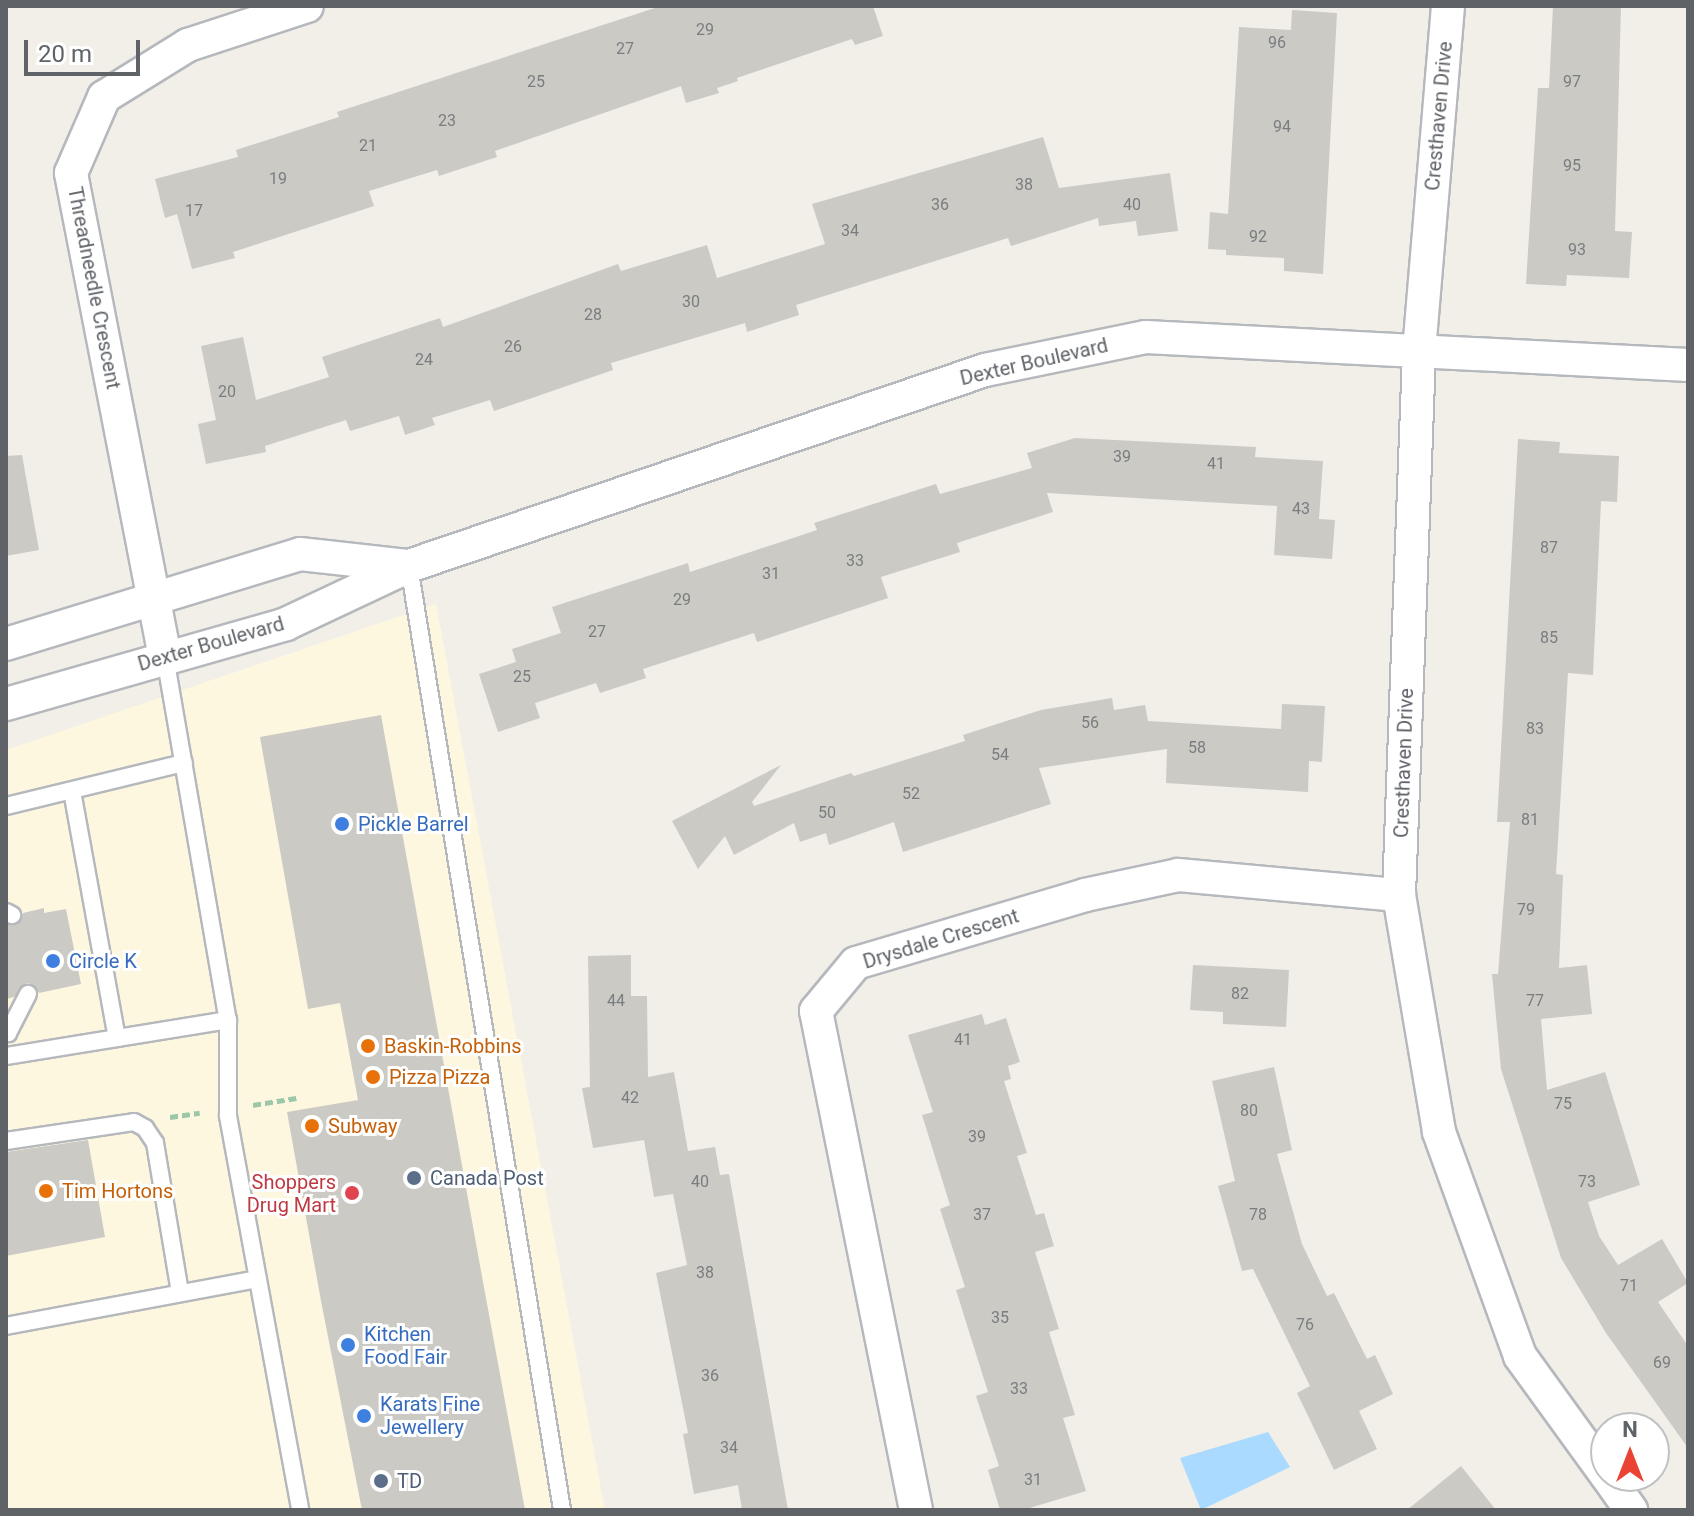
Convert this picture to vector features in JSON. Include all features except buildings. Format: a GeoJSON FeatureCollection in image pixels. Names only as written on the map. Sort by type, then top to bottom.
{"type":"FeatureCollection","features":[{"type":"Feature","properties":{"kind":"street","name":"Threadneedle Crescent"},"geometry":{"type":"LineString","coordinates":[[165,657],[156,598],[71,173],[104,97],[188,45],[307,6]]}},
{"type":"Feature","properties":{"kind":"street","name":"Cresthaven Drive"},"geometry":{"type":"LineString","coordinates":[[1448,6],[1419,354],[1399,895],[1439,1132],[1520,1356],[1590,1454]]}},
{"type":"Feature","properties":{"kind":"street","name":"Dexter Boulevard"},"geometry":{"type":"LineString","coordinates":[[6,704],[286,624],[409,566],[985,370],[1146,337],[1419,354],[1688,365]]}},
{"type":"Feature","properties":{"kind":"street","name":"Dexter Boulevard"},"geometry":{"type":"LineString","coordinates":[[6,644],[300,554],[409,566]]}},
{"type":"Feature","properties":{"kind":"street","name":"Drysdale Crescent"},"geometry":{"type":"LineString","coordinates":[[916,1510],[816,1011],[856,963],[1085,895],[1178,875],[1399,895]]}},
{"type":"Feature","properties":{"kind":"street","name":"Cresthaven Drive"},"geometry":{"type":"LineString","coordinates":[[1618,1492],[1631,1510]]}},
{"type":"Feature","properties":{"kind":"lane"},"geometry":{"type":"LineString","coordinates":[[409,566],[562,1510]]}},
{"type":"Feature","properties":{"kind":"lane"},"geometry":{"type":"LineString","coordinates":[[165,657],[228,1020],[228,1116],[300,1510]]}},
{"type":"Feature","properties":{"kind":"lane"},"geometry":{"type":"LineString","coordinates":[[6,806],[184,763]]}},
{"type":"Feature","properties":{"kind":"lane"},"geometry":{"type":"LineString","coordinates":[[72,791],[117,1038]]}},
{"type":"Feature","properties":{"kind":"lane"},"geometry":{"type":"LineString","coordinates":[[28,994],[7,1032],[10,1055],[228,1020]]}},
{"type":"Feature","properties":{"kind":"lane"},"geometry":{"type":"LineString","coordinates":[[6,1141],[134,1122],[145,1128],[155,1143],[180,1293]]}},
{"type":"Feature","properties":{"kind":"lane"},"geometry":{"type":"LineString","coordinates":[[6,1326],[256,1279]]}},
{"type":"Feature","properties":{"kind":"shaded area"},"geometry":{"type":"Polygon","coordinates":[[[436,604],[605,1510],[6,1510],[6,750],[436,604]]]}},
{"type":"Feature","properties":{"kind":"water"},"geometry":{"type":"Polygon","coordinates":[[[1268,1432],[1290,1467],[1201,1510],[1180,1458],[1268,1432]]]}},
{"type":"Feature","properties":{"kind":"place","name":"Pickle Barrel"},"geometry":{"type":"Point","coordinates":[342,824]}},
{"type":"Feature","properties":{"kind":"place","name":"Circle K"},"geometry":{"type":"Point","coordinates":[53,961]}},
{"type":"Feature","properties":{"kind":"place","name":"Baskin-Robbins"},"geometry":{"type":"Point","coordinates":[368,1046]}},
{"type":"Feature","properties":{"kind":"place","name":"Pizza Pizza"},"geometry":{"type":"Point","coordinates":[373,1077]}},
{"type":"Feature","properties":{"kind":"place","name":"Subway"},"geometry":{"type":"Point","coordinates":[312,1126]}},
{"type":"Feature","properties":{"kind":"place","name":"Canada Post"},"geometry":{"type":"Point","coordinates":[414,1178]}},
{"type":"Feature","properties":{"kind":"place","name":"Tim Hortons"},"geometry":{"type":"Point","coordinates":[46,1191]}},
{"type":"Feature","properties":{"kind":"place","name":"Shoppers Drug Mart"},"geometry":{"type":"Point","coordinates":[352,1193]}},
{"type":"Feature","properties":{"kind":"place","name":"Kitchen Food Fair"},"geometry":{"type":"Point","coordinates":[348,1345]}},
{"type":"Feature","properties":{"kind":"place","name":"Karats Fine Jewellery"},"geometry":{"type":"Point","coordinates":[364,1416]}},
{"type":"Feature","properties":{"kind":"place","name":"TD"},"geometry":{"type":"Point","coordinates":[381,1481]}}]}
